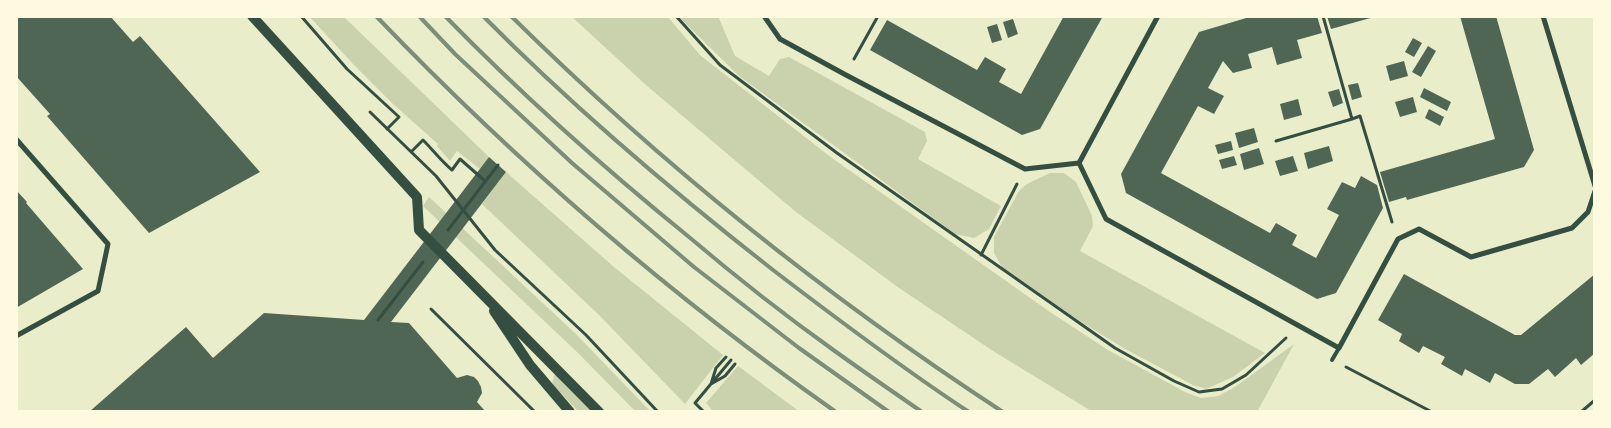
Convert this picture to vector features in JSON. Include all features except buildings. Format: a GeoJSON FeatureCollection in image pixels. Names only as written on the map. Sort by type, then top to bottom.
{"type":"FeatureCollection","features":[{"type":"Feature","properties":{"kind":"main road"},"geometry":{"type":"LineString","coordinates":[[252,16],[417,198],[419,230],[599,412]]}},
{"type":"Feature","properties":{"kind":"main road"},"geometry":{"type":"LineString","coordinates":[[481,292],[530,365],[570,412]]}},
{"type":"Feature","properties":{"kind":"street"},"geometry":{"type":"LineString","coordinates":[[764,16],[780,39],[1025,168],[1079,163]]}},
{"type":"Feature","properties":{"kind":"street"},"geometry":{"type":"LineString","coordinates":[[1079,163],[1158,16]]}},
{"type":"Feature","properties":{"kind":"street"},"geometry":{"type":"LineString","coordinates":[[1543,16],[1595,186]]}},
{"type":"Feature","properties":{"kind":"street"},"geometry":{"type":"LineString","coordinates":[[16,139],[108,244],[98,291],[16,336]]}},
{"type":"Feature","properties":{"kind":"street"},"geometry":{"type":"LineString","coordinates":[[1079,163],[1106,219],[1339,348],[1398,239],[1419,229],[1471,257],[1572,228],[1588,212],[1595,191]]}},
{"type":"Feature","properties":{"kind":"lane"},"geometry":{"type":"LineString","coordinates":[[1332,360],[1339,348]]}},
{"type":"Feature","properties":{"kind":"path"},"geometry":{"type":"LineString","coordinates":[[301,16],[347,69],[399,117],[387,129]]}},
{"type":"Feature","properties":{"kind":"path"},"geometry":{"type":"LineString","coordinates":[[676,16],[720,65],[837,153],[1115,348],[1174,381],[1199,392],[1222,389],[1246,375],[1288,337],[1296,324]]}},
{"type":"Feature","properties":{"kind":"path"},"geometry":{"type":"LineString","coordinates":[[846,75],[878,16]]}},
{"type":"Feature","properties":{"kind":"path"},"geometry":{"type":"LineString","coordinates":[[1323,16],[1352,118]]}},
{"type":"Feature","properties":{"kind":"path"},"geometry":{"type":"LineString","coordinates":[[369,110],[436,176],[495,250],[586,334],[658,412]]}},
{"type":"Feature","properties":{"kind":"path"},"geometry":{"type":"LineString","coordinates":[[1276,140],[1360,116],[1398,239]]}},
{"type":"Feature","properties":{"kind":"path"},"geometry":{"type":"LineString","coordinates":[[411,152],[423,140],[452,170],[460,159],[485,181]]}},
{"type":"Feature","properties":{"kind":"path"},"geometry":{"type":"LineString","coordinates":[[981,255],[1025,168]]}},
{"type":"Feature","properties":{"kind":"path"},"geometry":{"type":"LineString","coordinates":[[431,309],[535,412]]}},
{"type":"Feature","properties":{"kind":"path"},"geometry":{"type":"LineString","coordinates":[[711,384],[716,368],[726,357]]}},
{"type":"Feature","properties":{"kind":"path"},"geometry":{"type":"LineString","coordinates":[[704,412],[696,403],[731,360]]}},
{"type":"Feature","properties":{"kind":"path"},"geometry":{"type":"LineString","coordinates":[[1332,360],[1432,412]]}},
{"type":"Feature","properties":{"kind":"path"},"geometry":{"type":"LineString","coordinates":[[711,384],[725,376],[735,364]]}},
{"type":"Feature","properties":{"kind":"path"},"geometry":{"type":"LineString","coordinates":[[1581,412],[1595,400]]}},
{"type":"Feature","properties":{"kind":"green space"},"geometry":{"type":"Polygon","coordinates":[[[309,16],[343,16],[489,157],[480,169],[457,151],[450,161],[437,146],[438,144],[393,104],[309,16]]]}},
{"type":"Feature","properties":{"kind":"green space"},"geometry":{"type":"Polygon","coordinates":[[[571,16],[667,16],[701,56],[832,158],[1050,312],[1108,350],[1185,392],[1201,398],[1218,396],[1235,387],[1294,344],[1257,412],[1093,412],[993,351],[899,288],[796,212],[646,85],[571,16]]]}},
{"type":"Feature","properties":{"kind":"green space"},"geometry":{"type":"Polygon","coordinates":[[[678,16],[718,16],[735,56],[769,76],[780,59],[789,57],[925,132],[927,141],[918,159],[1001,206],[989,229],[974,238],[955,234],[739,76],[678,16]]]}},
{"type":"Feature","properties":{"kind":"green space"},"geometry":{"type":"Polygon","coordinates":[[[506,172],[614,267],[723,355],[685,404],[600,316],[482,204],[506,172]]]}},
{"type":"Feature","properties":{"kind":"green space"},"geometry":{"type":"Polygon","coordinates":[[[1050,173],[1064,173],[1076,182],[1092,216],[1093,226],[1080,251],[1265,353],[1233,377],[1206,389],[1193,385],[1125,349],[1078,320],[1002,267],[994,253],[994,237],[1019,191],[1027,184],[1050,173]]]}},
{"type":"Feature","properties":{"kind":"green space"},"geometry":{"type":"Polygon","coordinates":[[[429,197],[576,334],[651,412],[636,412],[578,353],[423,206],[429,197]]]}},
{"type":"Feature","properties":{"kind":"green space"},"geometry":{"type":"Polygon","coordinates":[[[738,366],[800,412],[714,412],[706,403],[738,366]]]}},
{"type":"Feature","properties":{"kind":"green space"},"geometry":{"type":"Polygon","coordinates":[[[555,372],[595,412],[579,412],[552,384],[555,372]]]}},
{"type":"Feature","properties":{"kind":"railway"},"geometry":{"type":"LineString","coordinates":[[376,16],[484,123],[597,225],[714,322],[836,412]]}},
{"type":"Feature","properties":{"kind":"railway"},"geometry":{"type":"LineString","coordinates":[[419,16],[455,54],[572,163],[694,267],[799,348],[889,412]]}},
{"type":"Feature","properties":{"kind":"railway"},"geometry":{"type":"LineString","coordinates":[[445,16],[534,102],[657,211],[795,322],[922,412]]}},
{"type":"Feature","properties":{"kind":"railway"},"geometry":{"type":"LineString","coordinates":[[483,16],[588,116],[698,210],[845,325],[969,412]]}},
{"type":"Feature","properties":{"kind":"railway"},"geometry":{"type":"LineString","coordinates":[[511,16],[626,124],[747,226],[873,322],[1003,412]]}}]}
